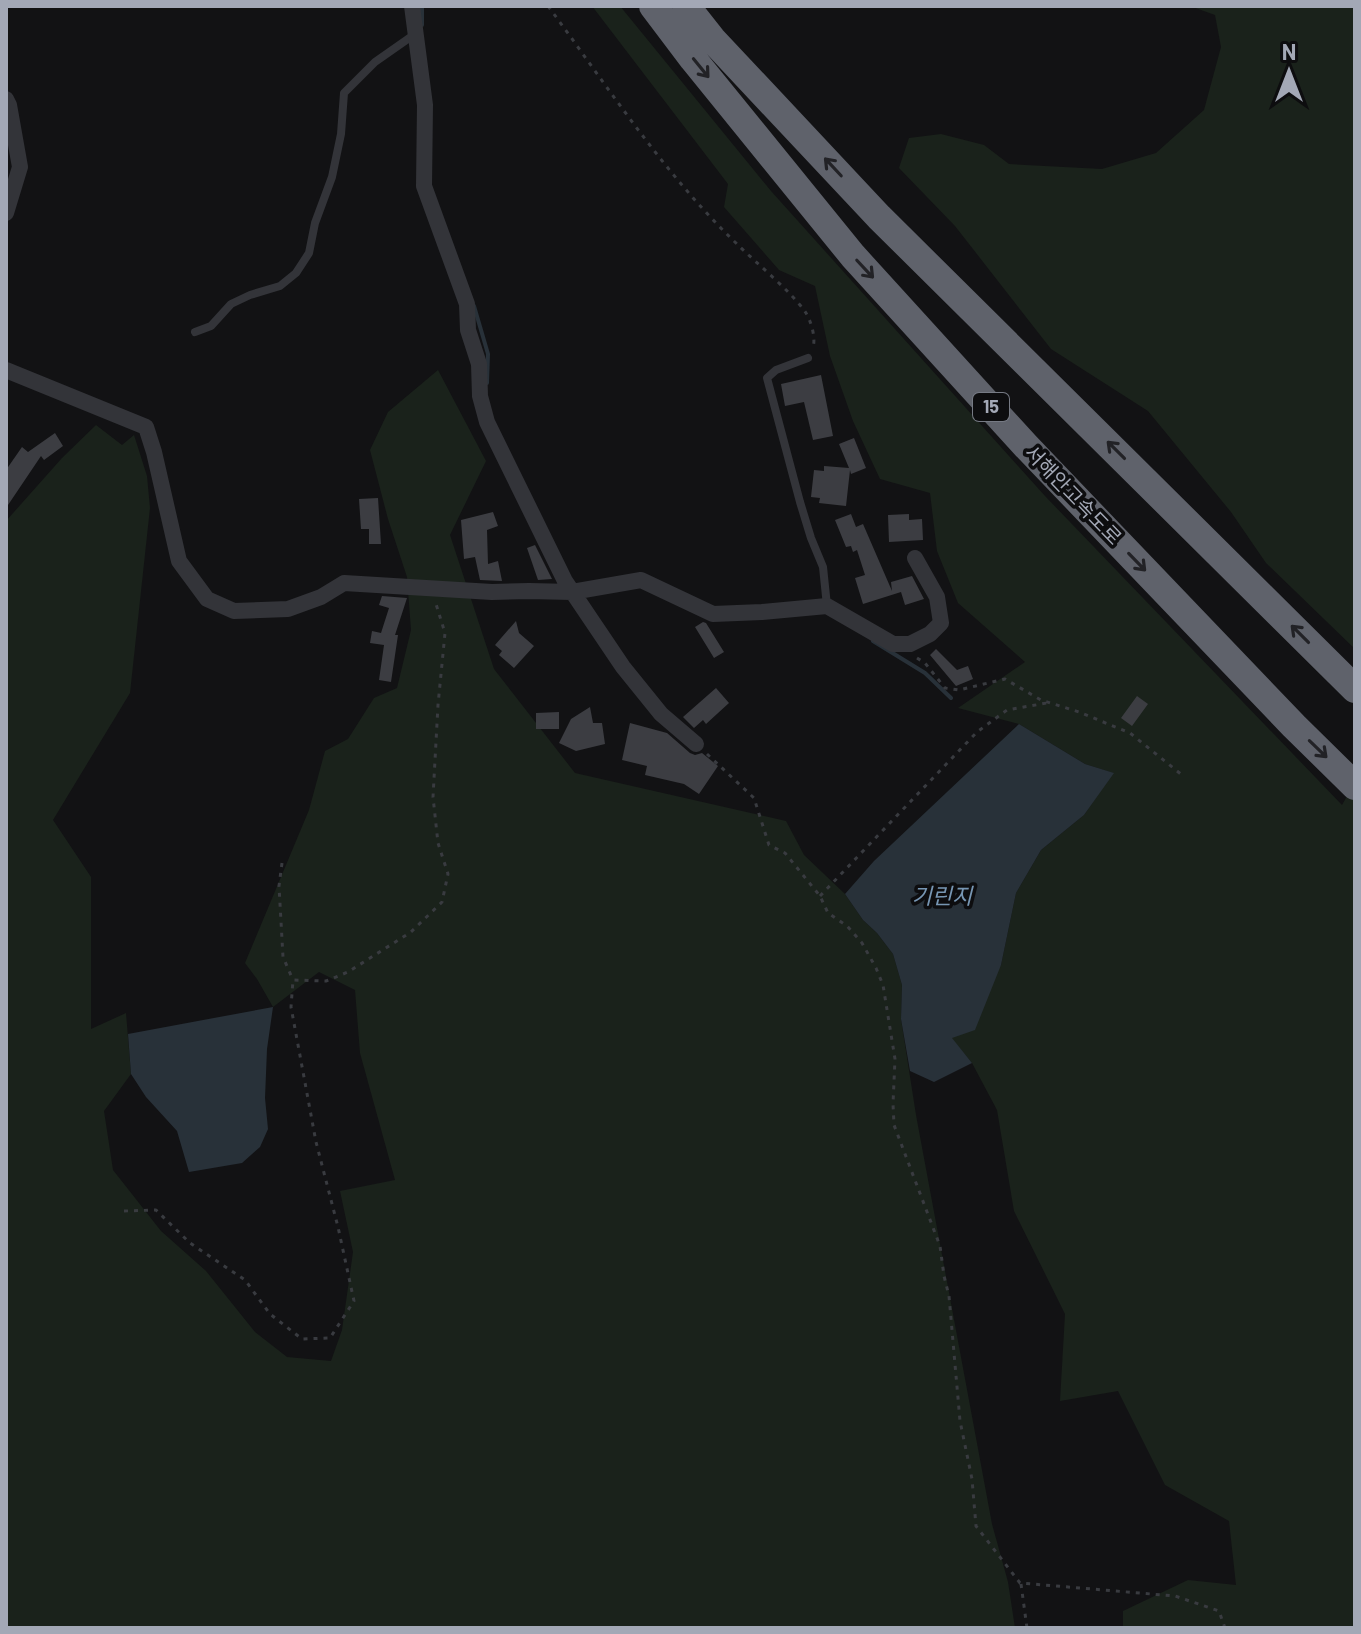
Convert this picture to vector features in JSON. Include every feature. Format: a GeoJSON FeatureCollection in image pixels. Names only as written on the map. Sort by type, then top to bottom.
{"type":"FeatureCollection","features":[{"type":"Feature","properties":{"kind":"highway","name":"서해안고속도로"},"geometry":{"type":"LineString","coordinates":[[653,6],[853,256],[1026,446],[1355,786]]}},
{"type":"Feature","properties":{"kind":"highway"},"geometry":{"type":"LineString","coordinates":[[686,6],[712,39],[879,217],[1355,689]]}},
{"type":"Feature","properties":{"kind":"street"},"geometry":{"type":"LineString","coordinates":[[412,6],[425,105],[424,186],[467,304],[468,330],[479,364],[480,396],[487,422],[572,592],[623,667],[661,714],[696,744]]}},
{"type":"Feature","properties":{"kind":"street"},"geometry":{"type":"LineString","coordinates":[[6,99],[20,167],[6,213]]}},
{"type":"Feature","properties":{"kind":"street"},"geometry":{"type":"LineString","coordinates":[[6,370],[146,427],[179,561],[207,599],[234,611],[288,609],[321,597],[344,583],[492,592],[572,592],[641,580],[713,614],[827,606],[893,644],[910,644],[930,634],[941,623],[937,597],[915,558]]}},
{"type":"Feature","properties":{"kind":"lane"},"geometry":{"type":"LineString","coordinates":[[195,332],[211,326],[231,304],[280,286],[296,273],[309,253],[315,223],[332,177],[341,134],[344,93],[375,62],[415,33]]}},
{"type":"Feature","properties":{"kind":"lane"},"geometry":{"type":"LineString","coordinates":[[808,358],[776,370],[767,378],[800,502],[823,567],[827,606]]}},
{"type":"Feature","properties":{"kind":"path"},"geometry":{"type":"LineString","coordinates":[[548,6],[660,158],[708,216],[807,315],[815,341],[808,358]]}},
{"type":"Feature","properties":{"kind":"path"},"geometry":{"type":"LineString","coordinates":[[293,980],[326,981],[348,972],[411,932],[442,902],[448,874],[438,843],[433,797],[445,633],[433,588]]}},
{"type":"Feature","properties":{"kind":"path"},"geometry":{"type":"LineString","coordinates":[[893,644],[925,663],[945,688],[959,690],[1005,679],[1049,702],[1130,733],[1182,775]]}},
{"type":"Feature","properties":{"kind":"path"},"geometry":{"type":"LineString","coordinates":[[820,896],[977,732],[1007,710],[1049,702]]}},
{"type":"Feature","properties":{"kind":"path"},"geometry":{"type":"LineString","coordinates":[[696,744],[754,798],[769,845],[785,853],[820,896],[828,913],[847,926],[862,943],[883,985],[895,1059],[894,1125],[940,1246],[949,1296],[960,1421],[972,1479],[976,1526],[1020,1583],[1027,1628]]}},
{"type":"Feature","properties":{"kind":"path"},"geometry":{"type":"LineString","coordinates":[[124,1211],[156,1210],[190,1243],[245,1280],[270,1314],[302,1339],[330,1338],[354,1301],[316,1142],[291,1007],[293,980],[283,957],[279,886],[282,863]]}},
{"type":"Feature","properties":{"kind":"path"},"geometry":{"type":"LineString","coordinates":[[1020,1583],[1175,1596],[1219,1611],[1225,1628]]}},
{"type":"Feature","properties":{"kind":"shaded area"},"geometry":{"type":"Polygon","coordinates":[[[592,6],[620,6],[771,191],[1045,496],[1342,805],[1355,782],[1355,1628],[1123,1628],[1123,1611],[1188,1580],[1236,1585],[1229,1521],[1165,1485],[1118,1391],[1060,1401],[1065,1314],[1014,1211],[997,1110],[972,1063],[951,1038],[1001,965],[1016,893],[1041,850],[1084,815],[1113,773],[1085,764],[1019,724],[958,708],[1025,662],[958,603],[937,551],[930,493],[880,479],[853,421],[830,356],[815,286],[779,270],[724,207],[728,184],[592,6]]]}},
{"type":"Feature","properties":{"kind":"shaded area"},"geometry":{"type":"Polygon","coordinates":[[[1190,6],[1355,6],[1355,649],[1266,563],[1231,512],[1148,411],[1051,349],[955,226],[899,168],[909,138],[941,134],[984,145],[1009,164],[1102,169],[1156,153],[1204,110],[1221,47],[1215,15],[1190,6]]]}},
{"type":"Feature","properties":{"kind":"shaded area"},"geometry":{"type":"Polygon","coordinates":[[[438,370],[486,461],[450,535],[494,669],[575,773],[786,821],[804,855],[845,894],[893,954],[902,985],[901,1019],[916,1115],[992,1524],[1008,1582],[1015,1628],[6,1628],[6,521],[96,425],[122,445],[134,435],[147,476],[150,508],[130,693],[53,820],[91,877],[91,1029],[126,1013],[131,1074],[104,1111],[113,1170],[161,1231],[206,1271],[255,1332],[287,1357],[331,1361],[342,1330],[353,1252],[340,1191],[395,1180],[360,1053],[355,990],[319,972],[273,1007],[245,963],[309,810],[325,751],[348,739],[374,698],[397,688],[411,630],[407,577],[370,450],[388,412],[438,370]]]}},
{"type":"Feature","properties":{"kind":"water","name":"기린지"},"geometry":{"type":"Polygon","coordinates":[[[1019,724],[1085,764],[1114,773],[1084,815],[1041,850],[1016,893],[1001,965],[975,1030],[952,1038],[972,1063],[934,1082],[910,1071],[901,1019],[902,985],[893,954],[845,894],[874,861],[1019,724]]]}},
{"type":"Feature","properties":{"kind":"water"},"geometry":{"type":"Polygon","coordinates":[[[273,1007],[267,1049],[265,1098],[268,1129],[260,1147],[242,1163],[189,1172],[177,1131],[146,1097],[131,1074],[128,1034],[273,1007]]]}},
{"type":"Feature","properties":{"kind":"building"},"geometry":{"type":"Polygon","coordinates":[[[821,375],[833,436],[813,440],[804,402],[785,406],[781,384],[821,375]]]}},
{"type":"Feature","properties":{"kind":"building"},"geometry":{"type":"Polygon","coordinates":[[[55,433],[63,446],[44,460],[41,456],[6,508],[6,470],[22,447],[28,452],[55,433]]]}},
{"type":"Feature","properties":{"kind":"building"},"geometry":{"type":"Polygon","coordinates":[[[854,438],[866,468],[851,474],[850,470],[846,506],[819,503],[820,498],[811,497],[814,470],[824,471],[824,466],[849,468],[839,444],[854,438]]]}},
{"type":"Feature","properties":{"kind":"building"},"geometry":{"type":"Polygon","coordinates":[[[378,498],[381,544],[369,544],[369,529],[361,529],[359,499],[378,498]]]}},
{"type":"Feature","properties":{"kind":"building"},"geometry":{"type":"Polygon","coordinates":[[[493,512],[498,526],[487,530],[488,564],[498,561],[502,581],[480,580],[475,557],[464,559],[461,520],[493,512]]]}},
{"type":"Feature","properties":{"kind":"building"},"geometry":{"type":"Polygon","coordinates":[[[851,514],[856,527],[863,524],[892,591],[891,582],[912,576],[924,599],[905,605],[901,592],[863,604],[855,578],[865,575],[857,550],[853,552],[851,546],[846,547],[835,520],[851,514]]]}},
{"type":"Feature","properties":{"kind":"building"},"geometry":{"type":"Polygon","coordinates":[[[909,514],[909,520],[922,519],[923,540],[889,542],[888,515],[909,514]]]}},
{"type":"Feature","properties":{"kind":"building"},"geometry":{"type":"Polygon","coordinates":[[[535,545],[552,579],[538,580],[527,548],[535,545]]]}},
{"type":"Feature","properties":{"kind":"building"},"geometry":{"type":"Polygon","coordinates":[[[382,596],[407,598],[395,635],[398,635],[391,682],[379,680],[384,645],[370,643],[372,631],[381,633],[389,608],[379,605],[382,596]]]}},
{"type":"Feature","properties":{"kind":"building"},"geometry":{"type":"Polygon","coordinates":[[[516,621],[519,633],[534,646],[514,668],[499,655],[502,651],[495,645],[516,621]]]}},
{"type":"Feature","properties":{"kind":"building"},"geometry":{"type":"Polygon","coordinates":[[[703,622],[724,652],[714,658],[695,627],[703,622]]]}},
{"type":"Feature","properties":{"kind":"building"},"geometry":{"type":"Polygon","coordinates":[[[936,649],[957,670],[968,666],[973,679],[956,686],[930,655],[936,649]]]}},
{"type":"Feature","properties":{"kind":"building"},"geometry":{"type":"Polygon","coordinates":[[[716,688],[729,703],[706,724],[703,720],[694,728],[683,717],[716,688]]]}},
{"type":"Feature","properties":{"kind":"building"},"geometry":{"type":"Polygon","coordinates":[[[1137,696],[1148,704],[1132,726],[1121,718],[1137,696]]]}},
{"type":"Feature","properties":{"kind":"building"},"geometry":{"type":"Polygon","coordinates":[[[590,707],[593,723],[602,723],[605,744],[576,751],[559,743],[571,719],[590,707]]]}},
{"type":"Feature","properties":{"kind":"building"},"geometry":{"type":"Polygon","coordinates":[[[559,712],[559,729],[536,729],[536,713],[559,712]]]}},
{"type":"Feature","properties":{"kind":"building"},"geometry":{"type":"Polygon","coordinates":[[[630,723],[667,733],[690,753],[702,753],[718,766],[699,794],[684,784],[645,775],[647,766],[622,760],[630,723]]]}},
{"type":"Feature","properties":{"kind":"waterway"},"geometry":{"type":"LineString","coordinates":[[422,6],[422,25]]}},
{"type":"Feature","properties":{"kind":"waterway"},"geometry":{"type":"LineString","coordinates":[[474,306],[488,354],[487,383]]}},
{"type":"Feature","properties":{"kind":"waterway"},"geometry":{"type":"LineString","coordinates":[[873,641],[925,673],[951,698]]}}]}
